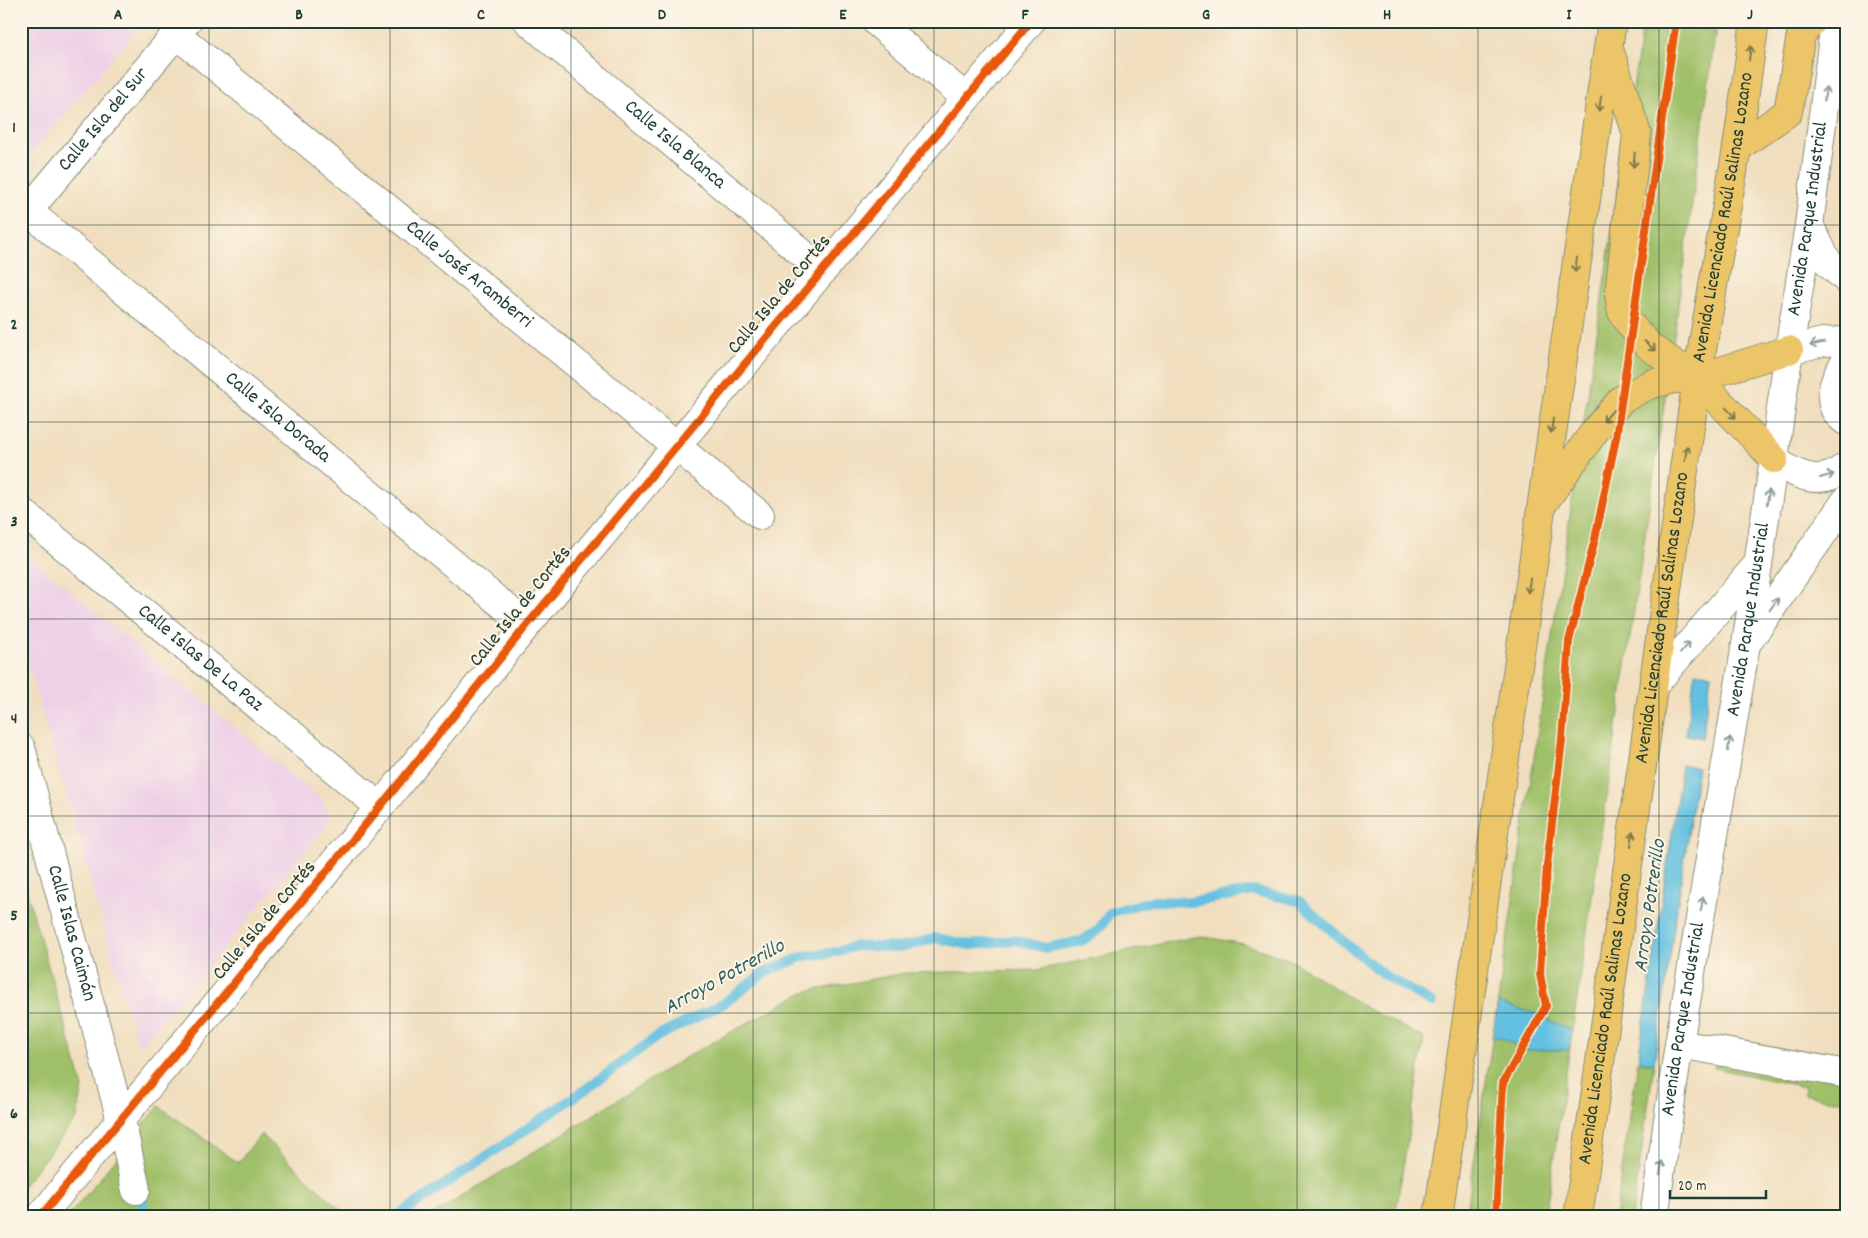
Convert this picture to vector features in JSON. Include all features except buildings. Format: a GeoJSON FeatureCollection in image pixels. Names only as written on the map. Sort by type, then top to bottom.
{"type":"FeatureCollection","features":[{"type":"Feature","properties":{"kind":"main road","name":"Avenida Licenciado Raúl Salinas Lozano"},"geometry":{"type":"LineString","coordinates":[[1578,1217],[1697,378],[1737,148],[1754,21]]}},
{"type":"Feature","properties":{"kind":"main road"},"geometry":{"type":"LineString","coordinates":[[1737,148],[1788,112],[1801,35],[1813,21]]}},
{"type":"Feature","properties":{"kind":"main road"},"geometry":{"type":"LineString","coordinates":[[1610,33],[1636,134],[1619,294],[1622,312],[1632,328],[1651,348],[1697,378],[1774,459]]}},
{"type":"Feature","properties":{"kind":"main road"},"geometry":{"type":"LineString","coordinates":[[1438,1217],[1610,33]]}},
{"type":"Feature","properties":{"kind":"main road"},"geometry":{"type":"LineString","coordinates":[[1540,508],[1594,432],[1622,399],[1650,384],[1674,379],[1697,378],[1789,350]]}},
{"type":"Feature","properties":{"kind":"street","name":"Calle Isla Blanca"},"geometry":{"type":"LineString","coordinates":[[528,21],[822,270]]}},
{"type":"Feature","properties":{"kind":"street"},"geometry":{"type":"LineString","coordinates":[[875,21],[966,98]]}},
{"type":"Feature","properties":{"kind":"street","name":"Calle Isla de Cortés"},"geometry":{"type":"LineString","coordinates":[[40,1217],[380,807],[527,625],[1031,21]]}},
{"type":"Feature","properties":{"kind":"street","name":"Avenida Parque Industrial"},"geometry":{"type":"LineString","coordinates":[[1654,1217],[1679,1044],[1746,644],[1774,459],[1809,225],[1835,21]]}},
{"type":"Feature","properties":{"kind":"street","name":"Calle Isla del Sur"},"geometry":{"type":"LineString","coordinates":[[25,215],[182,28]]}},
{"type":"Feature","properties":{"kind":"street","name":"Calle José Aramberri"},"geometry":{"type":"LineString","coordinates":[[182,28],[760,515]]}},
{"type":"Feature","properties":{"kind":"street","name":"Calle Isla Dorada"},"geometry":{"type":"LineString","coordinates":[[25,215],[527,625]]}},
{"type":"Feature","properties":{"kind":"street"},"geometry":{"type":"LineString","coordinates":[[1809,225],[1829,264],[1847,280]]}},
{"type":"Feature","properties":{"kind":"street"},"geometry":{"type":"LineString","coordinates":[[1789,350],[1823,342],[1847,341]]}},
{"type":"Feature","properties":{"kind":"street"},"geometry":{"type":"LineString","coordinates":[[1847,359],[1833,383],[1832,402],[1837,414],[1847,422]]}},
{"type":"Feature","properties":{"kind":"street"},"geometry":{"type":"LineString","coordinates":[[1774,459],[1789,470],[1820,478],[1830,476],[1847,466]]}},
{"type":"Feature","properties":{"kind":"street"},"geometry":{"type":"LineString","coordinates":[[1746,644],[1847,499]]}},
{"type":"Feature","properties":{"kind":"street","name":"Calle Islas De La Paz"},"geometry":{"type":"LineString","coordinates":[[21,510],[380,807]]}},
{"type":"Feature","properties":{"kind":"street"},"geometry":{"type":"LineString","coordinates":[[1654,685],[1758,564]]}},
{"type":"Feature","properties":{"kind":"street","name":"Calle Islas Caimán"},"geometry":{"type":"LineString","coordinates":[[21,748],[121,1120],[136,1190]]}},
{"type":"Feature","properties":{"kind":"street"},"geometry":{"type":"LineString","coordinates":[[1679,1044],[1847,1074]]}},
{"type":"Feature","properties":{"kind":"shaded area"},"geometry":{"type":"Polygon","coordinates":[[[21,21],[144,21],[21,166],[21,21]]]}},
{"type":"Feature","properties":{"kind":"shaded area"},"geometry":{"type":"Polygon","coordinates":[[[21,550],[320,798],[329,813],[329,819],[323,830],[141,1046],[137,1042],[21,639],[21,550]]]}},
{"type":"Feature","properties":{"kind":"green space"},"geometry":{"type":"Polygon","coordinates":[[[1643,21],[1717,21],[1671,358],[1545,1217],[1466,1217],[1643,21]]]}},
{"type":"Feature","properties":{"kind":"green space"},"geometry":{"type":"Polygon","coordinates":[[[21,872],[83,1087],[77,1118],[21,1188],[21,872]]]}},
{"type":"Feature","properties":{"kind":"green space"},"geometry":{"type":"Polygon","coordinates":[[[1199,936],[1244,944],[1291,960],[1366,1008],[1424,1038],[1395,1217],[429,1217],[693,1053],[804,992],[905,973],[1037,970],[1199,936]]]}},
{"type":"Feature","properties":{"kind":"green space"},"geometry":{"type":"Polygon","coordinates":[[[1716,1058],[1847,1081],[1847,1102],[1805,1095],[1805,1087],[1714,1068],[1716,1058]]]}},
{"type":"Feature","properties":{"kind":"green space"},"geometry":{"type":"Polygon","coordinates":[[[1638,1061],[1654,1064],[1632,1217],[1615,1217],[1638,1061]]]}},
{"type":"Feature","properties":{"kind":"green space"},"geometry":{"type":"Polygon","coordinates":[[[159,1106],[238,1163],[261,1134],[348,1217],[68,1217],[159,1106]]]}},
{"type":"Feature","properties":{"kind":"water"},"geometry":{"type":"Polygon","coordinates":[[[1695,672],[1711,674],[1702,738],[1686,735],[1695,672]]]}},
{"type":"Feature","properties":{"kind":"water"},"geometry":{"type":"Polygon","coordinates":[[[1682,765],[1698,767],[1654,1064],[1638,1061],[1682,765]]]}},
{"type":"Feature","properties":{"kind":"water"},"geometry":{"type":"Polygon","coordinates":[[[1498,1003],[1537,1014],[1573,1031],[1569,1050],[1526,1050],[1500,1037],[1492,1038],[1498,1003]]]}},
{"type":"Feature","properties":{"kind":"waterway","name":"Arroyo Potrerillo"},"geometry":{"type":"LineString","coordinates":[[396,1217],[579,1094],[658,1036],[723,1004],[764,973],[804,956],[830,953],[856,946],[899,948],[936,938],[971,945],[1015,940],[1046,948],[1082,941],[1098,930],[1111,912],[1151,901],[1192,902],[1254,891],[1299,901],[1384,975],[1432,1003]]}},
{"type":"Feature","properties":{"kind":"waterway","name":"Arroyo Potrerillo"},"geometry":{"type":"LineString","coordinates":[[139,1189],[146,1217]]}},
{"type":"Feature","properties":{"kind":"cycle path"},"geometry":{"type":"LineString","coordinates":[[40,1217],[380,807],[527,625],[1031,21]]}},
{"type":"Feature","properties":{"kind":"cycle path"},"geometry":{"type":"LineString","coordinates":[[1496,1217],[1503,1083],[1546,1006],[1540,974],[1547,865],[1562,740],[1569,641],[1595,539],[1616,438],[1676,21]]}}]}
